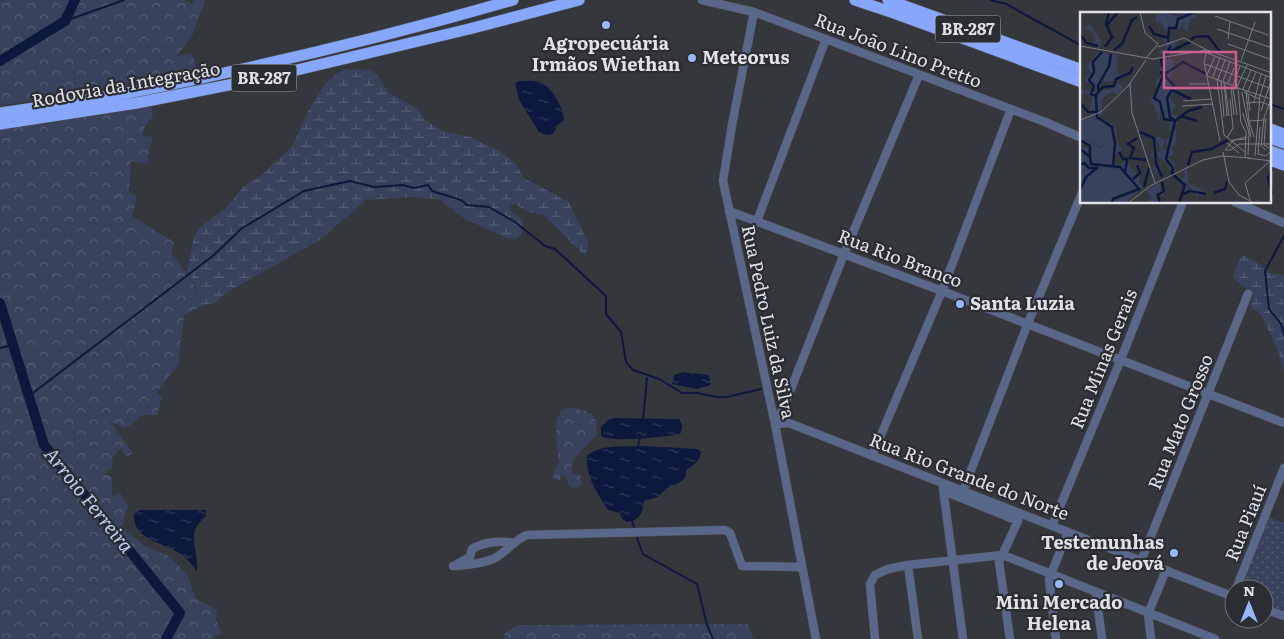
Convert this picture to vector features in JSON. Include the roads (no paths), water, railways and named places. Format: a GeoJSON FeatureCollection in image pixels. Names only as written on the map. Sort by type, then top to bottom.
{"type":"FeatureCollection","features":[{"type":"Feature","properties":{"kind":"highway","name":"Rodovia da Integração"},"geometry":{"type":"LineString","coordinates":[[0,113],[136,91],[257,66],[512,0]]}},
{"type":"Feature","properties":{"kind":"highway","name":"Rodovia da Integração"},"geometry":{"type":"LineString","coordinates":[[0,124],[137,103],[259,79],[469,29],[579,0]]}},
{"type":"Feature","properties":{"kind":"highway","name":"BR-287"},"geometry":{"type":"LineString","coordinates":[[855,0],[1046,63],[1080,70]]}},
{"type":"Feature","properties":{"kind":"highway","name":"BR-287"},"geometry":{"type":"LineString","coordinates":[[888,0],[1046,63],[1080,81]]}},
{"type":"Feature","properties":{"kind":"highway","name":"BR-287"},"geometry":{"type":"LineString","coordinates":[[1046,63],[1080,63]]}},
{"type":"Feature","properties":{"kind":"highway","name":"BR-287"},"geometry":{"type":"LineString","coordinates":[[1046,63],[1080,87]]}},
{"type":"Feature","properties":{"kind":"highway"},"geometry":{"type":"LineString","coordinates":[[1272,130],[1284,134]]}},
{"type":"Feature","properties":{"kind":"highway"},"geometry":{"type":"LineString","coordinates":[[1272,139],[1284,143]]}},
{"type":"Feature","properties":{"kind":"highway"},"geometry":{"type":"LineString","coordinates":[[1272,152],[1284,156]]}},
{"type":"Feature","properties":{"kind":"highway"},"geometry":{"type":"LineString","coordinates":[[1272,161],[1284,165]]}},
{"type":"Feature","properties":{"kind":"street","name":"Rua João Lino Pretto"},"geometry":{"type":"LineString","coordinates":[[702,0],[754,12],[1011,109],[1080,137]]}},
{"type":"Feature","properties":{"kind":"street","name":"Rua Pedro Luiz da Silva"},"geometry":{"type":"LineString","coordinates":[[754,12],[723,181],[775,424],[816,639]]}},
{"type":"Feature","properties":{"kind":"street"},"geometry":{"type":"LineString","coordinates":[[757,221],[826,39]]}},
{"type":"Feature","properties":{"kind":"street"},"geometry":{"type":"LineString","coordinates":[[775,424],[783,409],[844,254],[919,75]]}},
{"type":"Feature","properties":{"kind":"street"},"geometry":{"type":"LineString","coordinates":[[872,456],[942,291],[1011,109]]}},
{"type":"Feature","properties":{"kind":"street"},"geometry":{"type":"LineString","coordinates":[[963,491],[1028,323],[1080,198]]}},
{"type":"Feature","properties":{"kind":"street","name":"Rua Minas Gerais"},"geometry":{"type":"LineString","coordinates":[[1052,526],[1121,359],[1181,204]]}},
{"type":"Feature","properties":{"kind":"street"},"geometry":{"type":"LineString","coordinates":[[1240,204],[1284,223]]}},
{"type":"Feature","properties":{"kind":"street","name":"Rua Rio Branco"},"geometry":{"type":"LineString","coordinates":[[729,210],[1028,323],[1284,423]]}},
{"type":"Feature","properties":{"kind":"street","name":"Rua Mato Grosso"},"geometry":{"type":"LineString","coordinates":[[1141,560],[1248,294]]}},
{"type":"Feature","properties":{"kind":"street","name":"Rua Rio Grande do Norte"},"geometry":{"type":"LineString","coordinates":[[775,424],[788,423],[872,456],[943,487],[963,491],[1166,570],[1224,590]]}},
{"type":"Feature","properties":{"kind":"street","name":"Rua Piauí"},"geometry":{"type":"LineString","coordinates":[[1240,579],[1284,468]]}},
{"type":"Feature","properties":{"kind":"street"},"geometry":{"type":"LineString","coordinates":[[943,487],[1018,521],[1000,562],[1010,639]]}},
{"type":"Feature","properties":{"kind":"street"},"geometry":{"type":"LineString","coordinates":[[943,487],[963,639]]}},
{"type":"Feature","properties":{"kind":"street"},"geometry":{"type":"LineString","coordinates":[[514,543],[491,542],[479,545],[472,549],[470,557],[453,566],[494,558],[514,543],[519,538],[527,535],[725,530],[730,533],[742,566],[802,567]]}},
{"type":"Feature","properties":{"kind":"street"},"geometry":{"type":"LineString","coordinates":[[1056,639],[1049,579],[1068,532]]}},
{"type":"Feature","properties":{"kind":"street"},"geometry":{"type":"LineString","coordinates":[[875,639],[870,584],[874,575],[888,569],[908,565],[1003,555],[1196,635],[1215,639]]}},
{"type":"Feature","properties":{"kind":"street"},"geometry":{"type":"LineString","coordinates":[[908,565],[918,639]]}},
{"type":"Feature","properties":{"kind":"street"},"geometry":{"type":"LineString","coordinates":[[1151,639],[1148,614],[1166,570]]}},
{"type":"Feature","properties":{"kind":"street"},"geometry":{"type":"LineString","coordinates":[[1096,593],[1102,639]]}},
{"type":"Feature","properties":{"kind":"water"},"geometry":{"type":"Polygon","coordinates":[[[519,81],[532,81],[544,84],[555,96],[563,112],[564,120],[558,125],[553,134],[546,135],[539,132],[519,100],[515,83],[519,81]]]}},
{"type":"Feature","properties":{"kind":"water"},"geometry":{"type":"Polygon","coordinates":[[[684,372],[709,375],[711,385],[696,389],[672,384],[674,375],[684,372]]]}},
{"type":"Feature","properties":{"kind":"water"},"geometry":{"type":"Polygon","coordinates":[[[614,418],[679,419],[682,428],[680,434],[651,438],[615,439],[601,436],[601,427],[608,420],[614,418]]]}},
{"type":"Feature","properties":{"kind":"water"},"geometry":{"type":"Polygon","coordinates":[[[644,446],[698,449],[701,452],[696,462],[686,470],[686,477],[679,483],[667,488],[658,497],[644,501],[640,516],[635,520],[627,522],[622,519],[620,513],[608,510],[600,498],[590,478],[587,456],[606,447],[644,446]]]}},
{"type":"Feature","properties":{"kind":"water"},"geometry":{"type":"Polygon","coordinates":[[[140,510],[206,510],[206,516],[199,523],[194,535],[197,571],[181,554],[140,532],[134,515],[140,510]]]}},
{"type":"Feature","properties":{"kind":"waterway","name":"Arroio Ferreira"},"geometry":{"type":"LineString","coordinates":[[0,61],[65,21],[75,0]]}},
{"type":"Feature","properties":{"kind":"waterway"},"geometry":{"type":"LineString","coordinates":[[65,21],[124,0]]}},
{"type":"Feature","properties":{"kind":"waterway"},"geometry":{"type":"LineString","coordinates":[[990,0],[1006,4],[1080,45]]}},
{"type":"Feature","properties":{"kind":"waterway"},"geometry":{"type":"LineString","coordinates":[[1272,105],[1284,109]]}},
{"type":"Feature","properties":{"kind":"waterway"},"geometry":{"type":"LineString","coordinates":[[29,396],[214,255],[241,229],[304,191],[350,181],[374,187],[403,185],[414,188],[428,185],[432,191],[461,200],[467,205],[489,207],[515,222],[545,246],[555,249],[606,296],[606,314],[621,332],[626,362],[633,370],[659,379],[682,393],[727,397],[761,389]]}},
{"type":"Feature","properties":{"kind":"waterway"},"geometry":{"type":"LineString","coordinates":[[1284,236],[1265,271],[1269,309],[1281,324],[1284,335]]}},
{"type":"Feature","properties":{"kind":"waterway","name":"Arroio Ferreira"},"geometry":{"type":"LineString","coordinates":[[0,303],[44,445],[180,613],[166,639]]}},
{"type":"Feature","properties":{"kind":"waterway","name":"Arroio Ferreira"},"geometry":{"type":"LineString","coordinates":[[0,348],[13,345]]}},
{"type":"Feature","properties":{"kind":"waterway"},"geometry":{"type":"LineString","coordinates":[[643,420],[647,378]]}},
{"type":"Feature","properties":{"kind":"waterway"},"geometry":{"type":"LineString","coordinates":[[638,447],[640,437]]}},
{"type":"Feature","properties":{"kind":"waterway"},"geometry":{"type":"LineString","coordinates":[[632,520],[634,528]]}},
{"type":"Feature","properties":{"kind":"waterway"},"geometry":{"type":"LineString","coordinates":[[637,538],[643,554],[697,584],[707,625],[713,639]]}},
{"type":"Feature","properties":{"kind":"place","name":"Agropecuária Irmãos Wiethan"},"geometry":{"type":"Point","coordinates":[606,25]}},
{"type":"Feature","properties":{"kind":"place","name":"Meteorus"},"geometry":{"type":"Point","coordinates":[692,58]}},
{"type":"Feature","properties":{"kind":"place","name":"Santa Luzia"},"geometry":{"type":"Point","coordinates":[960,304]}},
{"type":"Feature","properties":{"kind":"place","name":"Testemunhas de Jeová"},"geometry":{"type":"Point","coordinates":[1174,553]}},
{"type":"Feature","properties":{"kind":"place","name":"Mini Mercado Helena"},"geometry":{"type":"Point","coordinates":[1059,584]}}]}
